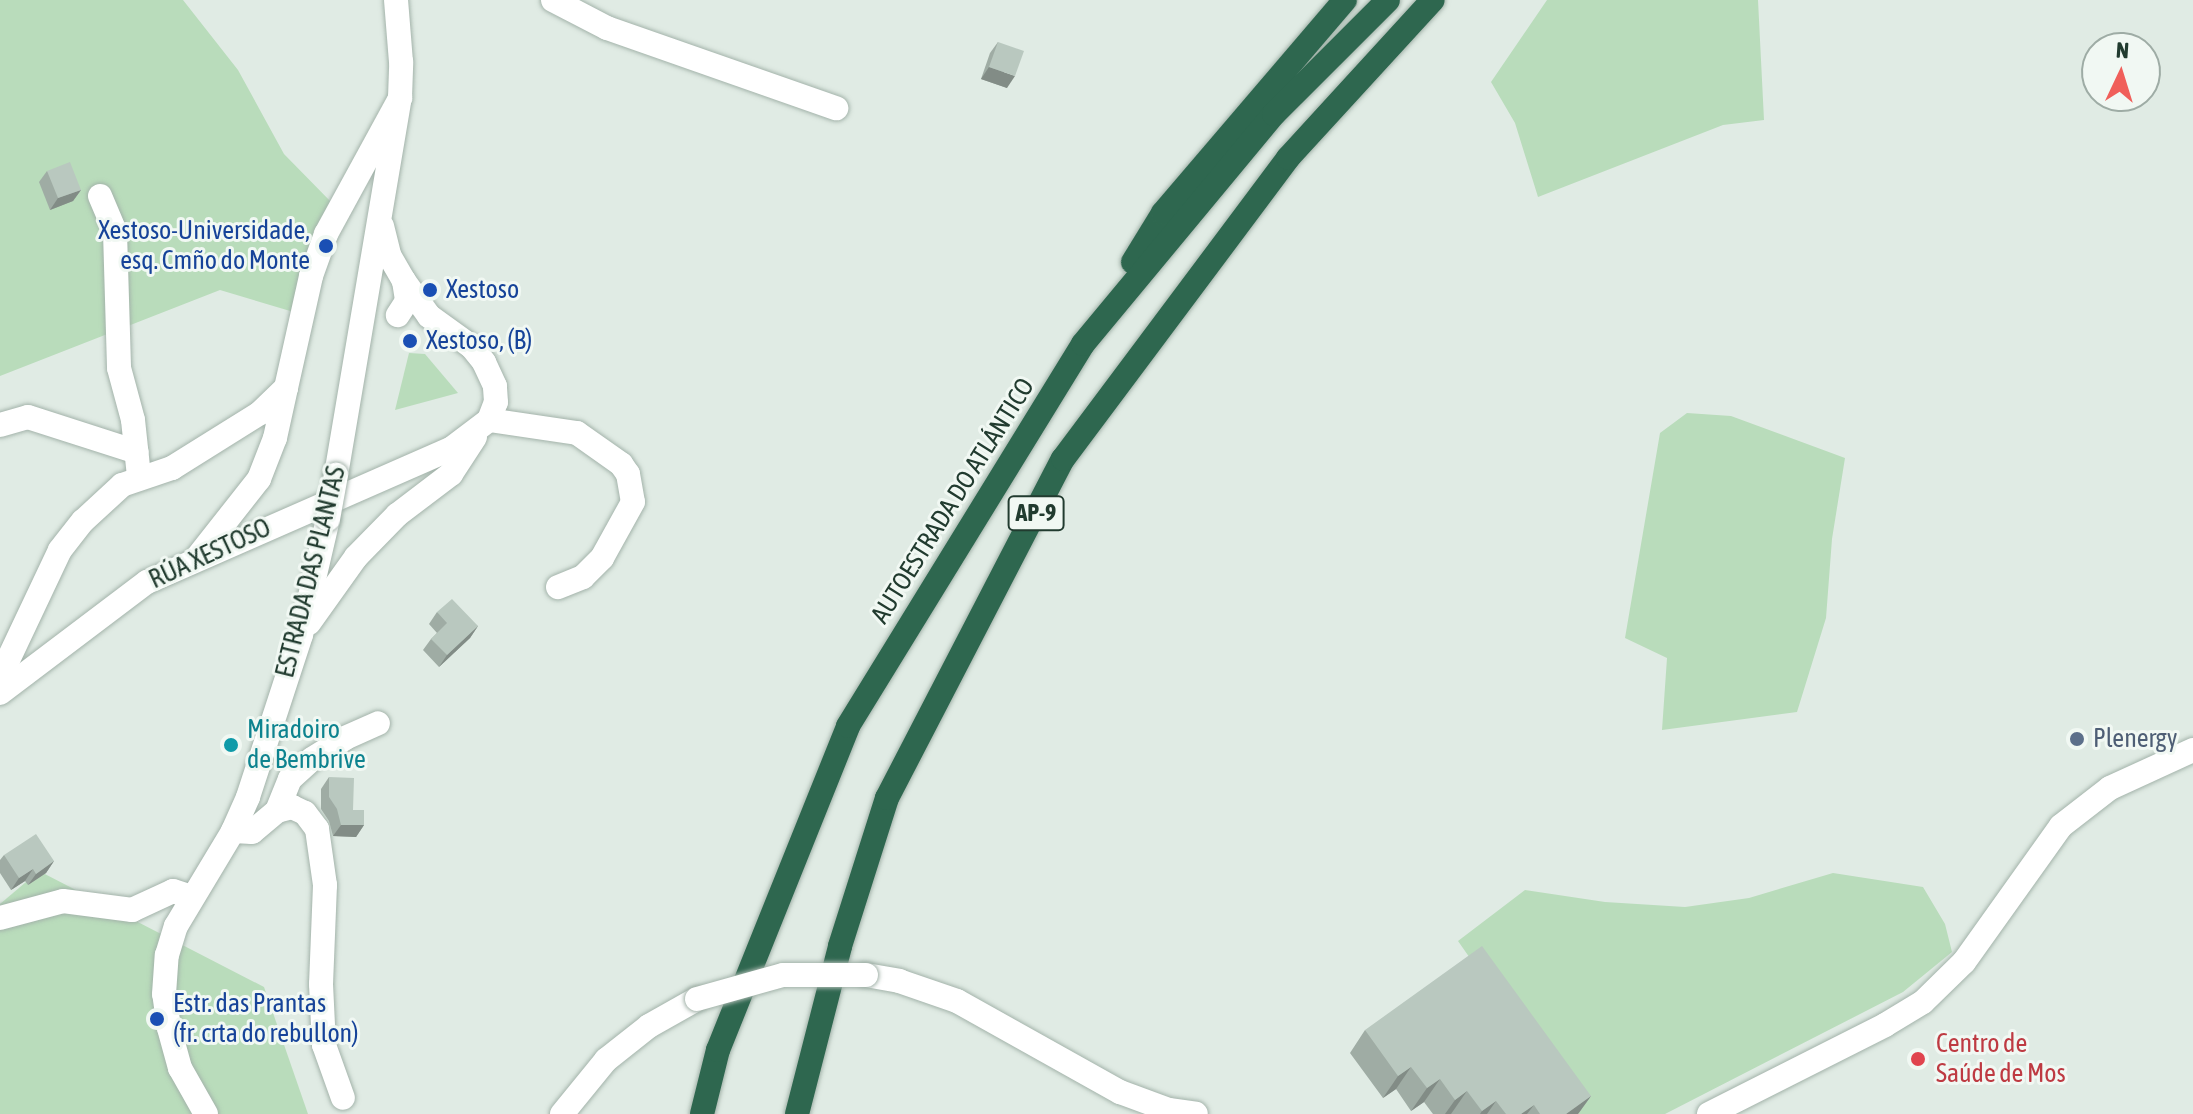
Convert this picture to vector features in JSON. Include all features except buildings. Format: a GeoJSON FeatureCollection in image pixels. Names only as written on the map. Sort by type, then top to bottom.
{"type":"FeatureCollection","features":[{"type":"Feature","properties":{"kind":"highway"},"geometry":{"type":"LineString","coordinates":[[1083,344],[1163,213],[1345,0]]}},
{"type":"Feature","properties":{"kind":"highway","name":"AUTOESTRADA DO ATLÁNTICO"},"geometry":{"type":"LineString","coordinates":[[702,1114],[718,1050],[848,726],[1083,344],[1274,114],[1388,0]]}},
{"type":"Feature","properties":{"kind":"highway","name":"AP-9"},"geometry":{"type":"LineString","coordinates":[[797,1114],[840,946],[887,798],[1063,459],[1288,158],[1433,0]]}},
{"type":"Feature","properties":{"kind":"street","name":"ESTRADA DAS PLANTAS"},"geometry":{"type":"LineString","coordinates":[[206,1114],[180,1068],[164,994],[167,955],[176,926],[233,831],[301,635],[328,519],[400,98],[401,62],[396,0]]}},
{"type":"Feature","properties":{"kind":"street"},"geometry":{"type":"LineString","coordinates":[[553,0],[607,28],[836,108]]}},
{"type":"Feature","properties":{"kind":"street"},"geometry":{"type":"LineString","coordinates":[[196,559],[259,479],[275,438],[311,276],[326,234],[400,98]]}},
{"type":"Feature","properties":{"kind":"street"},"geometry":{"type":"LineString","coordinates":[[100,196],[115,232],[119,368],[133,420],[139,476]]}},
{"type":"Feature","properties":{"kind":"street"},"geometry":{"type":"LineString","coordinates":[[301,635],[356,557],[397,515],[451,474],[496,402],[495,386],[484,362],[472,347],[429,316],[401,276],[389,255],[380,216]]}},
{"type":"Feature","properties":{"kind":"street"},"geometry":{"type":"LineString","coordinates":[[371,265],[387,264],[401,276],[407,301],[398,315]]}},
{"type":"Feature","properties":{"kind":"street"},"geometry":{"type":"LineString","coordinates":[[362,318],[377,320],[398,315],[429,316]]}},
{"type":"Feature","properties":{"kind":"street"},"geometry":{"type":"LineString","coordinates":[[0,677],[60,550],[83,521],[122,485],[139,476],[172,468],[260,413],[286,388]]}},
{"type":"Feature","properties":{"kind":"street"},"geometry":{"type":"LineString","coordinates":[[0,425],[28,417],[137,452]]}},
{"type":"Feature","properties":{"kind":"street"},"geometry":{"type":"LineString","coordinates":[[485,424],[577,433],[621,464],[628,474],[633,502],[602,558],[583,577],[558,587]]}},
{"type":"Feature","properties":{"kind":"street","name":"RÚA XESTOSO"},"geometry":{"type":"LineString","coordinates":[[0,693],[127,594],[196,559],[452,448],[485,424]]}},
{"type":"Feature","properties":{"kind":"street"},"geometry":{"type":"LineString","coordinates":[[277,811],[290,779],[312,759],[345,738],[378,723]]}},
{"type":"Feature","properties":{"kind":"street"},"geometry":{"type":"LineString","coordinates":[[1709,1114],[1885,1025],[1923,1002],[1964,962],[2061,826],[2110,788],[2193,750]]}},
{"type":"Feature","properties":{"kind":"street"},"geometry":{"type":"LineString","coordinates":[[233,831],[252,832],[277,811],[292,807],[305,813],[317,829],[325,885],[321,984],[324,1045],[343,1098]]}},
{"type":"Feature","properties":{"kind":"street"},"geometry":{"type":"LineString","coordinates":[[0,918],[63,901],[132,910],[173,891],[192,897]]}},
{"type":"Feature","properties":{"kind":"street"},"geometry":{"type":"LineString","coordinates":[[562,1114],[606,1060],[649,1026],[697,999],[783,975],[866,975],[899,981],[957,1001],[1120,1092],[1169,1110],[1196,1114]]}},
{"type":"Feature","properties":{"kind":"green space"},"geometry":{"type":"Polygon","coordinates":[[[0,0],[183,0],[238,70],[284,154],[334,205],[304,257],[307,316],[220,290],[0,376],[0,0]]]}},
{"type":"Feature","properties":{"kind":"green space"},"geometry":{"type":"Polygon","coordinates":[[[1547,0],[1758,0],[1764,120],[1723,125],[1538,197],[1515,123],[1491,82],[1547,0]]]}},
{"type":"Feature","properties":{"kind":"green space"},"geometry":{"type":"Polygon","coordinates":[[[409,353],[425,354],[458,393],[395,410],[409,353]]]}},
{"type":"Feature","properties":{"kind":"green space"},"geometry":{"type":"Polygon","coordinates":[[[1687,413],[1731,416],[1845,458],[1832,539],[1826,618],[1797,712],[1662,730],[1667,658],[1625,638],[1660,433],[1687,413]]]}},
{"type":"Feature","properties":{"kind":"green space"},"geometry":{"type":"Polygon","coordinates":[[[39,871],[264,987],[308,1114],[0,1114],[0,904],[39,871]]]}},
{"type":"Feature","properties":{"kind":"green space"},"geometry":{"type":"Polygon","coordinates":[[[1833,873],[1923,887],[1945,924],[1952,952],[1903,992],[1665,1114],[1579,1114],[1458,941],[1525,890],[1605,902],[1685,907],[1749,898],[1833,873]]]}},
{"type":"Feature","properties":{"kind":"place","name":"Xestoso-Universidade, esq. Cmño do Monte"},"geometry":{"type":"Point","coordinates":[326,246]}},
{"type":"Feature","properties":{"kind":"place","name":"Xestoso"},"geometry":{"type":"Point","coordinates":[430,290]}},
{"type":"Feature","properties":{"kind":"place","name":"Xestoso, (B)"},"geometry":{"type":"Point","coordinates":[410,341]}},
{"type":"Feature","properties":{"kind":"place","name":"Plenergy"},"geometry":{"type":"Point","coordinates":[2077,739]}},
{"type":"Feature","properties":{"kind":"place","name":"Miradoiro de Bembrive"},"geometry":{"type":"Point","coordinates":[231,745]}},
{"type":"Feature","properties":{"kind":"place","name":"Estr. das Prantas (fr. crta do rebullon)"},"geometry":{"type":"Point","coordinates":[157,1019]}},
{"type":"Feature","properties":{"kind":"place","name":"Centro de Saúde de Mos"},"geometry":{"type":"Point","coordinates":[1918,1059]}}]}
